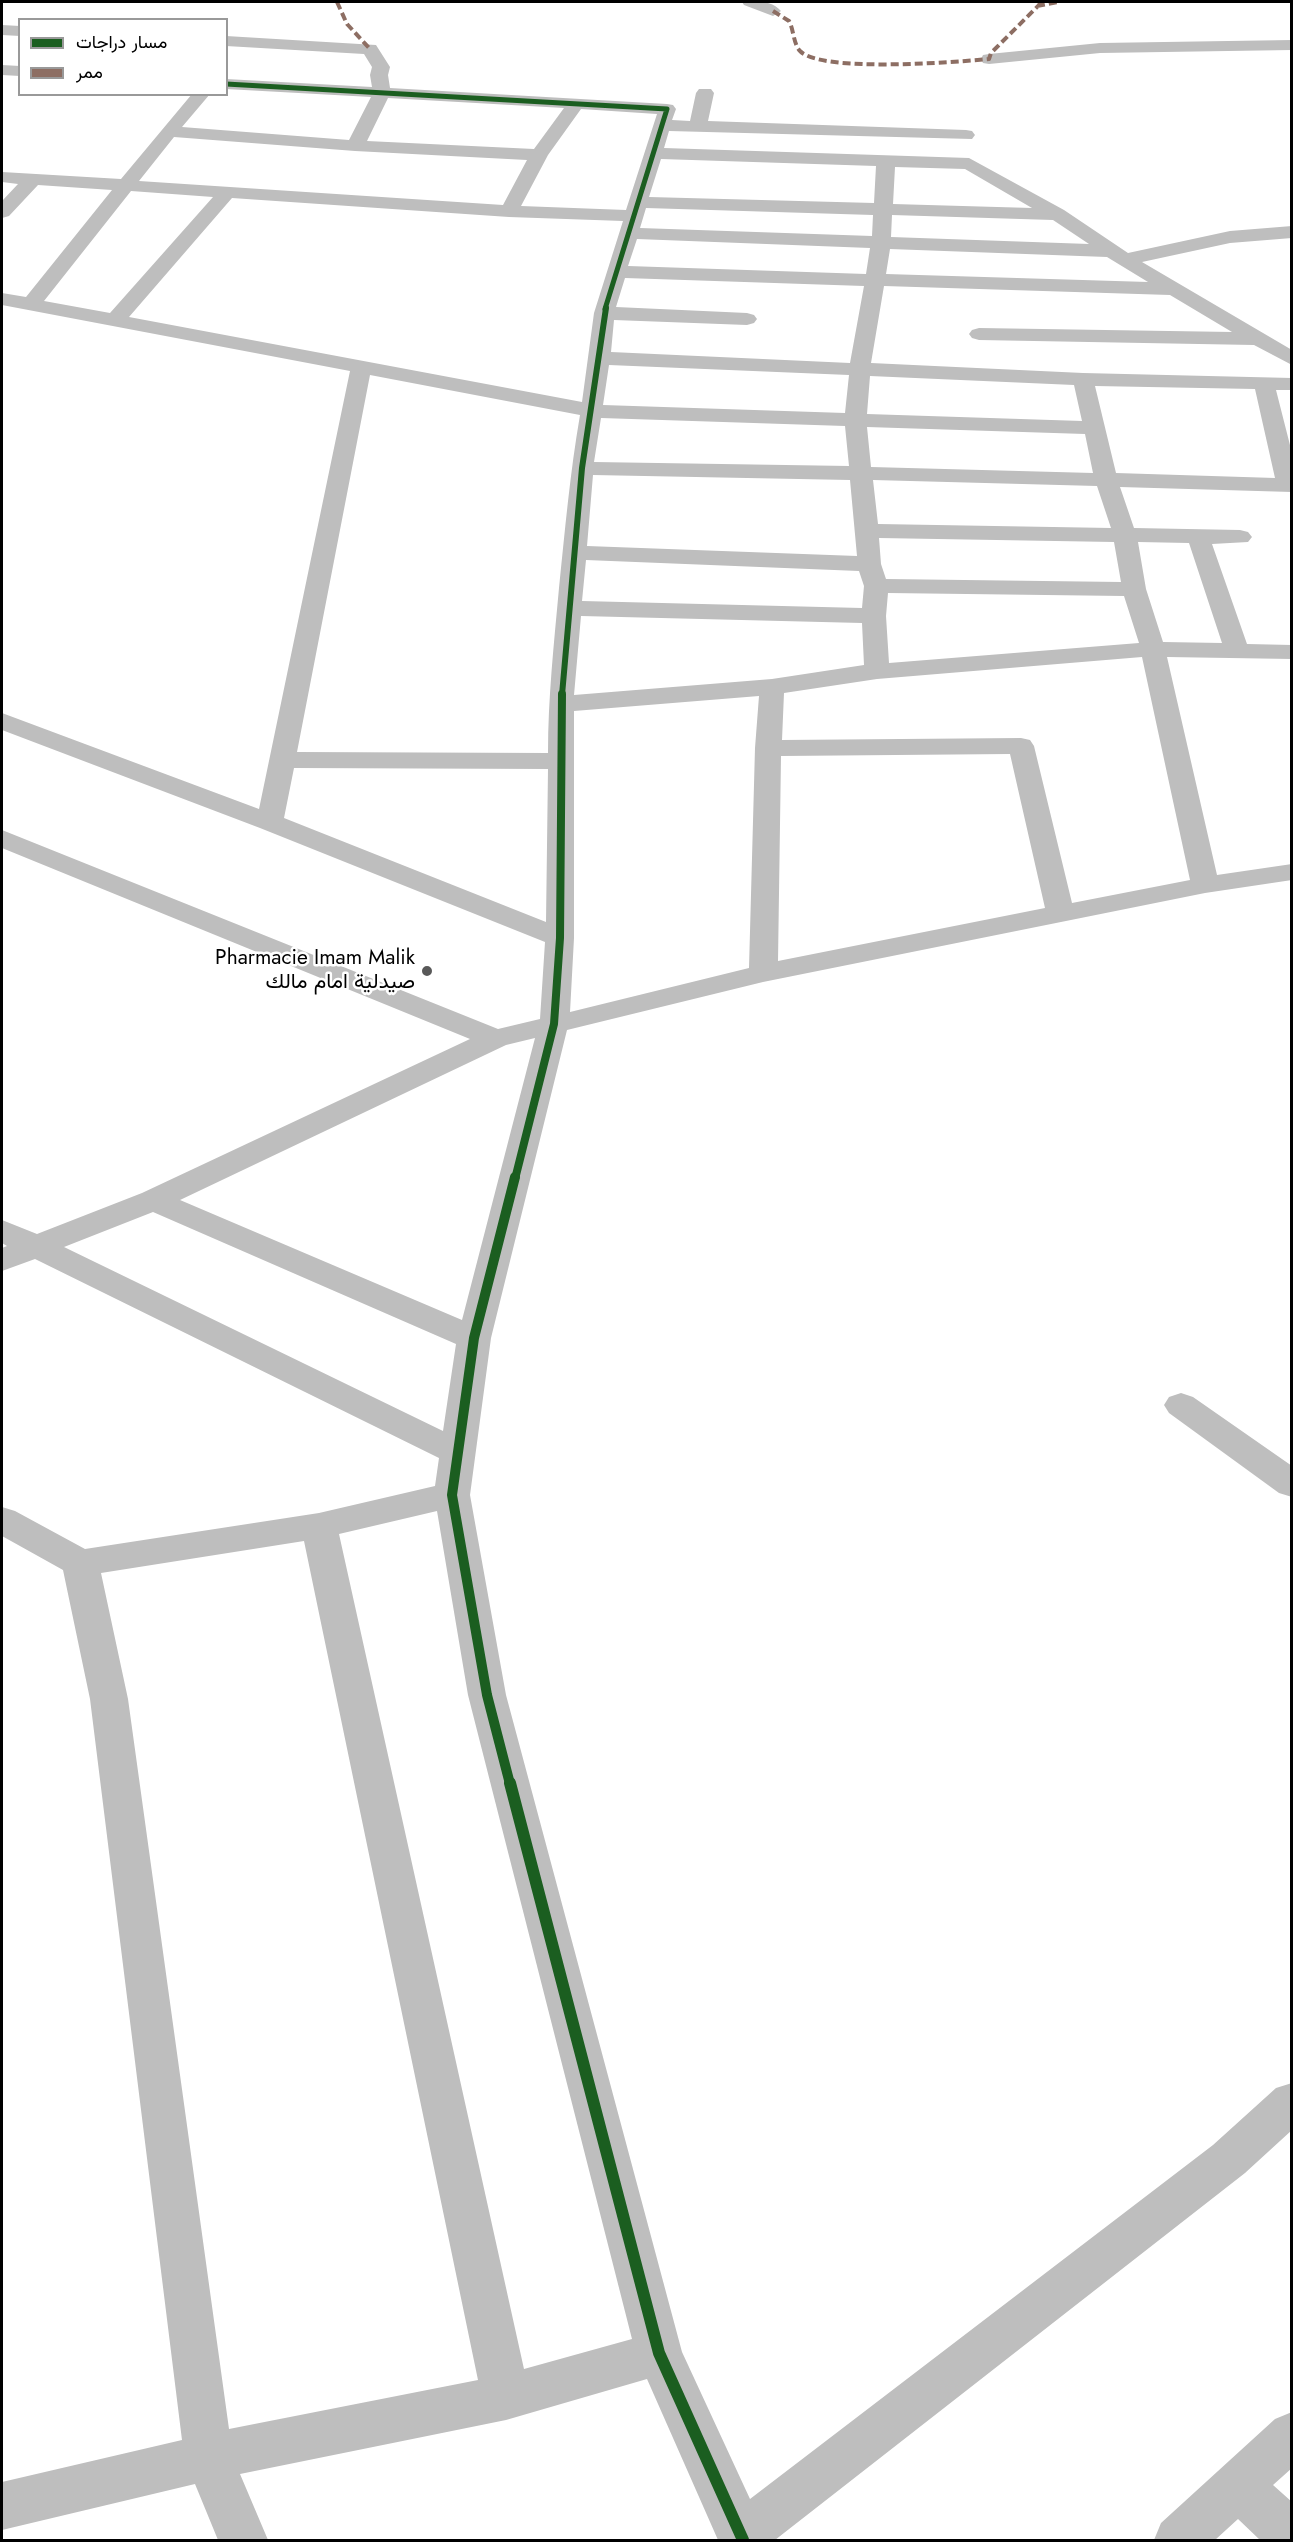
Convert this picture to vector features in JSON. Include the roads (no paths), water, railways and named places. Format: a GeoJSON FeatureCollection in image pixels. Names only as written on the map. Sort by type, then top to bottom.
{"type":"FeatureCollection","features":[{"type":"Feature","properties":{"kind":"street"},"geometry":{"type":"LineString","coordinates":[[750,2],[773,11]]}},
{"type":"Feature","properties":{"kind":"street"},"geometry":{"type":"LineString","coordinates":[[2,30],[18,31]]}},
{"type":"Feature","properties":{"kind":"street"},"geometry":{"type":"LineString","coordinates":[[228,41],[370,49],[381,67],[379,75],[382,93],[355,146]]}},
{"type":"Feature","properties":{"kind":"street"},"geometry":{"type":"LineString","coordinates":[[989,59],[1100,48],[1292,45]]}},
{"type":"Feature","properties":{"kind":"street"},"geometry":{"type":"LineString","coordinates":[[2,70],[18,71]]}},
{"type":"Feature","properties":{"kind":"street"},"geometry":{"type":"LineString","coordinates":[[228,84],[667,109],[604,313],[593,411],[582,468],[561,704],[560,938],[554,1024],[474,1338],[452,1496],[487,1695],[659,2353],[742,2538],[1219,2167],[1292,2102]]}},
{"type":"Feature","properties":{"kind":"street"},"geometry":{"type":"LineString","coordinates":[[30,304],[169,131],[200,96]]}},
{"type":"Feature","properties":{"kind":"street"},"geometry":{"type":"LineString","coordinates":[[698,126],[704,98],[726,104]]}},
{"type":"Feature","properties":{"kind":"street"},"geometry":{"type":"LineString","coordinates":[[509,211],[539,155],[575,105]]}},
{"type":"Feature","properties":{"kind":"street"},"geometry":{"type":"LineString","coordinates":[[662,125],[966,135]]}},
{"type":"Feature","properties":{"kind":"street"},"geometry":{"type":"LineString","coordinates":[[169,131],[355,146],[539,155]]}},
{"type":"Feature","properties":{"kind":"street"},"geometry":{"type":"LineString","coordinates":[[653,153],[969,164],[1057,214],[1174,289],[1292,359]]}},
{"type":"Feature","properties":{"kind":"street"},"geometry":{"type":"LineString","coordinates":[[877,671],[872,575],[855,421],[860,368],[881,242],[886,161]]}},
{"type":"Feature","properties":{"kind":"street"},"geometry":{"type":"LineString","coordinates":[[2,177],[125,187],[633,217],[884,207],[1057,214]]}},
{"type":"Feature","properties":{"kind":"street"},"geometry":{"type":"LineString","coordinates":[[2,212],[33,179]]}},
{"type":"Feature","properties":{"kind":"street"},"geometry":{"type":"LineString","coordinates":[[116,319],[227,192]]}},
{"type":"Feature","properties":{"kind":"street"},"geometry":{"type":"LineString","coordinates":[[633,217],[737,236],[1119,255],[1230,237],[1292,232]]}},
{"type":"Feature","properties":{"kind":"street"},"geometry":{"type":"LineString","coordinates":[[737,236],[747,319],[741,363]]}},
{"type":"Feature","properties":{"kind":"street"},"geometry":{"type":"LineString","coordinates":[[616,272],[743,275],[873,282],[982,309],[1292,342]]}},
{"type":"Feature","properties":{"kind":"street"},"geometry":{"type":"LineString","coordinates":[[982,309],[1174,289]]}},
{"type":"Feature","properties":{"kind":"street"},"geometry":{"type":"LineString","coordinates":[[2,299],[116,319],[361,369],[593,411],[1093,428]]}},
{"type":"Feature","properties":{"kind":"street"},"geometry":{"type":"LineString","coordinates":[[974,374],[982,309]]}},
{"type":"Feature","properties":{"kind":"street"},"geometry":{"type":"LineString","coordinates":[[604,313],[747,319]]}},
{"type":"Feature","properties":{"kind":"street"},"geometry":{"type":"LineString","coordinates":[[600,358],[1083,379],[1292,384]]}},
{"type":"Feature","properties":{"kind":"street"},"geometry":{"type":"LineString","coordinates":[[270,822],[361,369]]}},
{"type":"Feature","properties":{"kind":"street"},"geometry":{"type":"LineString","coordinates":[[1083,379],[1106,480],[1125,536],[1134,589],[1153,649],[1205,885]]}},
{"type":"Feature","properties":{"kind":"street"},"geometry":{"type":"LineString","coordinates":[[582,468],[1290,485],[1264,383]]}},
{"type":"Feature","properties":{"kind":"street"},"geometry":{"type":"LineString","coordinates":[[867,531],[1240,537]]}},
{"type":"Feature","properties":{"kind":"street"},"geometry":{"type":"LineString","coordinates":[[1198,536],[1237,652]]}},
{"type":"Feature","properties":{"kind":"street"},"geometry":{"type":"LineString","coordinates":[[574,553],[872,575],[1134,589]]}},
{"type":"Feature","properties":{"kind":"street"},"geometry":{"type":"LineString","coordinates":[[571,608],[874,616]]}},
{"type":"Feature","properties":{"kind":"street"},"geometry":{"type":"LineString","coordinates":[[561,704],[772,687],[877,671],[1153,649],[1292,652]]}},
{"type":"Feature","properties":{"kind":"street"},"geometry":{"type":"LineString","coordinates":[[763,974],[768,748],[772,687]]}},
{"type":"Feature","properties":{"kind":"street"},"geometry":{"type":"LineString","coordinates":[[2,722],[270,822],[560,938]]}},
{"type":"Feature","properties":{"kind":"street"},"geometry":{"type":"LineString","coordinates":[[768,748],[1021,746],[1060,913]]}},
{"type":"Feature","properties":{"kind":"street"},"geometry":{"type":"LineString","coordinates":[[283,760],[560,761]]}},
{"type":"Feature","properties":{"kind":"street"},"geometry":{"type":"LineString","coordinates":[[2,838],[495,1040]]}},
{"type":"Feature","properties":{"kind":"street"},"geometry":{"type":"LineString","coordinates":[[2,1260],[32,1246],[153,1200],[495,1040],[763,974],[1205,885],[1292,872]]}},
{"type":"Feature","properties":{"kind":"street"},"geometry":{"type":"LineString","coordinates":[[153,1200],[474,1338]]}},
{"type":"Feature","properties":{"kind":"street"},"geometry":{"type":"LineString","coordinates":[[2,1230],[459,1453]]}},
{"type":"Feature","properties":{"kind":"street"},"geometry":{"type":"LineString","coordinates":[[1181,1405],[1292,1484]]}},
{"type":"Feature","properties":{"kind":"street"},"geometry":{"type":"LineString","coordinates":[[10,1533],[80,1563],[319,1526],[452,1496]]}},
{"type":"Feature","properties":{"kind":"street"},"geometry":{"type":"LineString","coordinates":[[319,1526],[506,2397]]}},
{"type":"Feature","properties":{"kind":"street"},"geometry":{"type":"LineString","coordinates":[[80,1563],[109,1698],[208,2457],[243,2541]]}},
{"type":"Feature","properties":{"kind":"street"},"geometry":{"type":"LineString","coordinates":[[2,2506],[208,2457],[506,2397],[659,2353]]}},
{"type":"Feature","properties":{"kind":"street"},"geometry":{"type":"LineString","coordinates":[[1179,2541],[1292,2435]]}},
{"type":"Feature","properties":{"kind":"street"},"geometry":{"type":"LineString","coordinates":[[1239,2486],[1292,2537]]}},
{"type":"Feature","properties":{"kind":"place","name":"Pharmacie Imam Malik صيدلية امام مالك"},"geometry":{"type":"Point","coordinates":[427,971]}}]}
